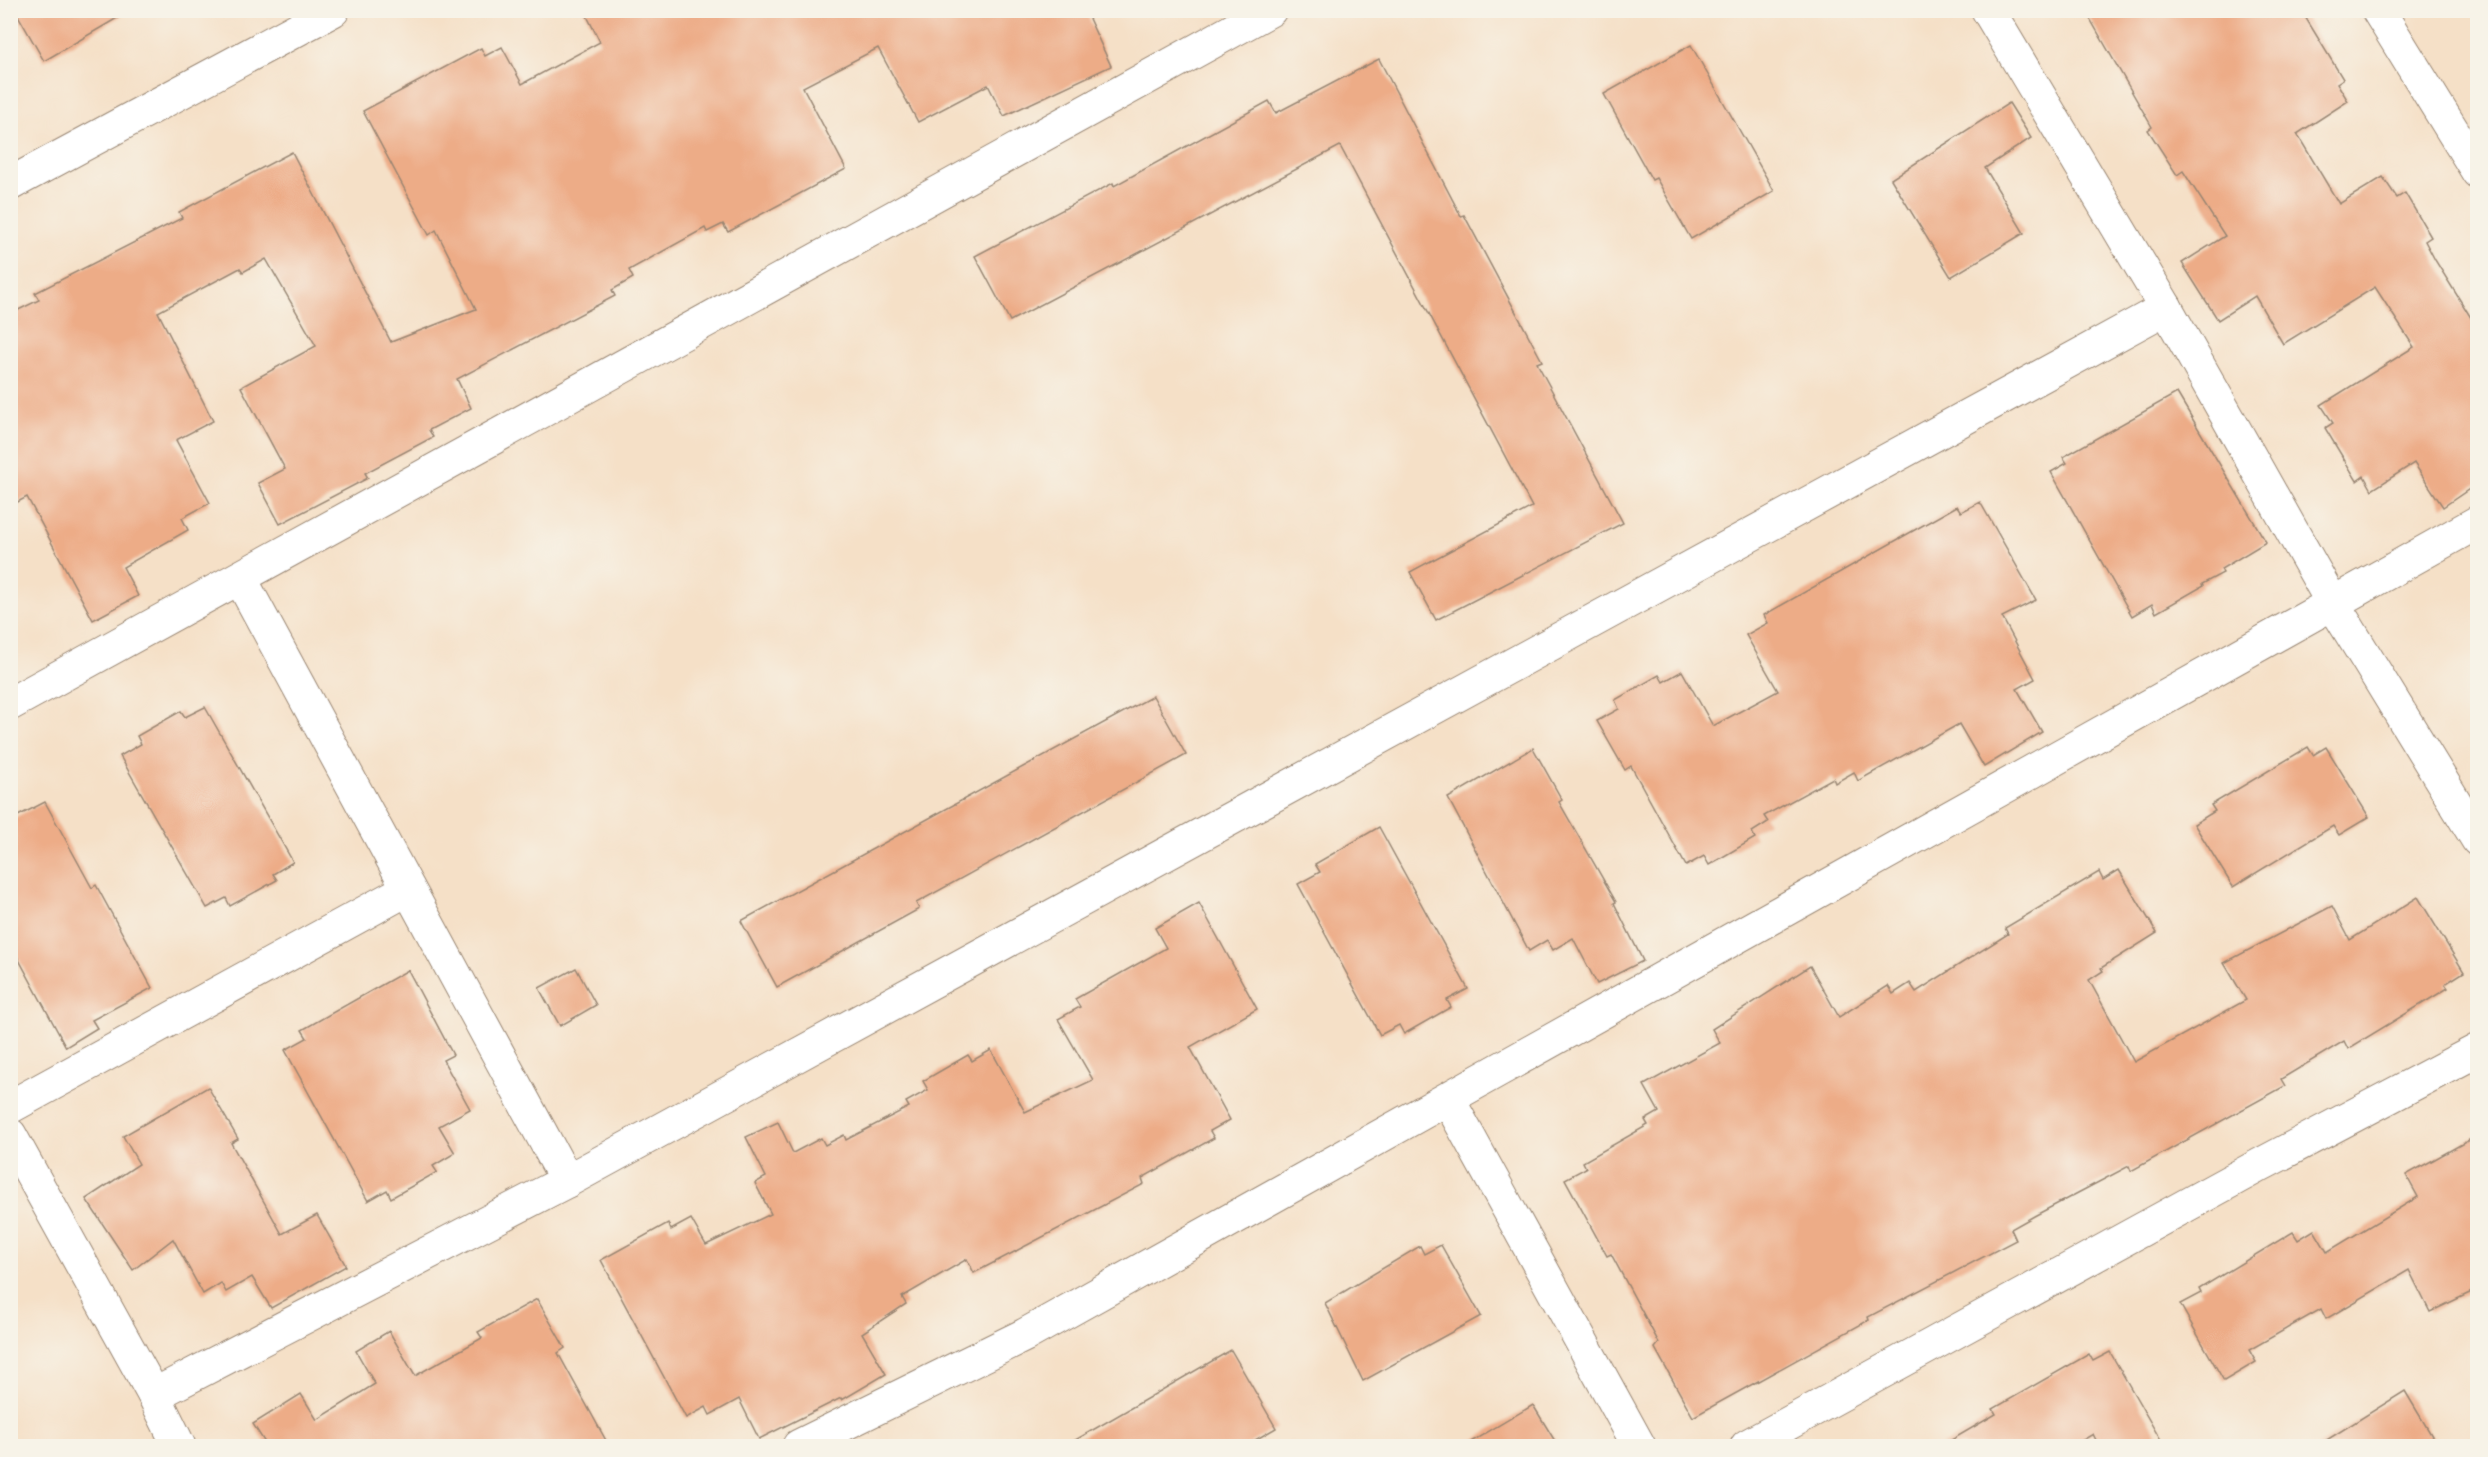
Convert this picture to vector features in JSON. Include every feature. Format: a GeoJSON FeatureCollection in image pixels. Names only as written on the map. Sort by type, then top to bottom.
{"type":"FeatureCollection","features":[{"type":"Feature","properties":{"kind":"street"},"geometry":{"type":"LineString","coordinates":[[10,184],[333,10]]}},
{"type":"Feature","properties":{"kind":"street"},"geometry":{"type":"LineString","coordinates":[[10,705],[1270,10]]}},
{"type":"Feature","properties":{"kind":"street"},"geometry":{"type":"LineString","coordinates":[[1988,10],[2166,308],[2332,602],[2478,840]]}},
{"type":"Feature","properties":{"kind":"street"},"geometry":{"type":"LineString","coordinates":[[2378,10],[2478,172]]}},
{"type":"Feature","properties":{"kind":"street"},"geometry":{"type":"LineString","coordinates":[[154,1395],[567,1180],[2166,308]]}},
{"type":"Feature","properties":{"kind":"street"},"geometry":{"type":"LineString","coordinates":[[799,1446],[1025,1335],[2478,522]]}},
{"type":"Feature","properties":{"kind":"street"},"geometry":{"type":"LineString","coordinates":[[240,578],[567,1180]]}},
{"type":"Feature","properties":{"kind":"street"},"geometry":{"type":"LineString","coordinates":[[10,1107],[408,889]]}},
{"type":"Feature","properties":{"kind":"street"},"geometry":{"type":"LineString","coordinates":[[1747,1446],[2258,1166],[2478,1050]]}},
{"type":"Feature","properties":{"kind":"street"},"geometry":{"type":"LineString","coordinates":[[1448,1099],[1639,1446]]}},
{"type":"Feature","properties":{"kind":"street"},"geometry":{"type":"LineString","coordinates":[[10,1135],[154,1395],[179,1446]]}},
{"type":"Feature","properties":{"kind":"building"},"geometry":{"type":"Polygon","coordinates":[[[15,10],[131,10],[44,61],[15,10]]]}},
{"type":"Feature","properties":{"kind":"building"},"geometry":{"type":"Polygon","coordinates":[[[584,10],[1085,10],[1111,66],[1004,116],[988,85],[918,122],[878,48],[803,87],[846,169],[728,232],[723,224],[707,232],[705,228],[629,270],[633,278],[612,290],[615,296],[457,379],[471,408],[429,430],[433,437],[365,473],[368,478],[280,524],[258,483],[285,469],[241,387],[316,346],[266,259],[243,272],[240,268],[158,312],[213,421],[176,440],[210,503],[182,518],[188,530],[123,567],[138,596],[93,620],[27,497],[10,506],[10,314],[39,300],[35,293],[182,218],[179,212],[292,152],[391,342],[476,309],[436,230],[429,235],[363,111],[481,48],[485,56],[502,47],[522,84],[600,42],[584,10]]]}},
{"type":"Feature","properties":{"kind":"building"},"geometry":{"type":"Polygon","coordinates":[[[2085,10],[2301,10],[2343,79],[2337,83],[2348,101],[2297,134],[2339,204],[2383,177],[2397,198],[2405,193],[2431,237],[2425,241],[2435,260],[2478,329],[2478,483],[2443,507],[2414,463],[2372,490],[2364,476],[2357,481],[2325,428],[2333,423],[2321,405],[2414,347],[2375,287],[2283,344],[2255,296],[2218,320],[2182,263],[2225,236],[2183,171],[2177,175],[2148,130],[2152,127],[2085,10]]]}},
{"type":"Feature","properties":{"kind":"building"},"geometry":{"type":"Polygon","coordinates":[[[1691,45],[1774,191],[1691,239],[1656,178],[1652,180],[1604,94],[1691,45]]]}},
{"type":"Feature","properties":{"kind":"building"},"geometry":{"type":"Polygon","coordinates":[[[1379,59],[1461,216],[1464,215],[1542,361],[1537,363],[1623,523],[1436,620],[1410,572],[1532,507],[1340,146],[1010,321],[975,256],[1113,183],[1114,186],[1269,101],[1276,113],[1379,59]]]}},
{"type":"Feature","properties":{"kind":"building"},"geometry":{"type":"Polygon","coordinates":[[[2009,103],[2031,138],[1985,168],[2024,233],[1951,277],[1891,179],[2009,103]]]}},
{"type":"Feature","properties":{"kind":"building"},"geometry":{"type":"Polygon","coordinates":[[[2177,393],[2266,542],[2221,569],[2223,573],[2202,584],[2203,586],[2156,613],[2152,604],[2132,616],[2051,472],[2067,463],[2063,457],[2177,393]]]}},
{"type":"Feature","properties":{"kind":"building"},"geometry":{"type":"Polygon","coordinates":[[[1980,502],[2036,600],[2002,617],[2035,679],[2017,689],[2042,732],[1984,767],[1959,724],[1858,781],[1854,772],[1835,783],[1833,778],[1764,816],[1768,822],[1752,832],[1755,838],[1709,865],[1704,856],[1686,866],[1631,766],[1625,770],[1597,721],[1619,709],[1615,700],[1659,675],[1663,682],[1682,671],[1713,726],[1778,691],[1746,635],[1768,623],[1764,615],[1957,506],[1961,512],[1980,502]]]}},
{"type":"Feature","properties":{"kind":"building"},"geometry":{"type":"Polygon","coordinates":[[[1153,696],[1186,755],[916,903],[919,909],[777,987],[741,921],[1153,696]]]}},
{"type":"Feature","properties":{"kind":"building"},"geometry":{"type":"Polygon","coordinates":[[[205,707],[293,862],[273,874],[277,880],[230,906],[226,898],[207,908],[120,756],[141,744],[137,736],[181,711],[185,717],[205,707]]]}},
{"type":"Feature","properties":{"kind":"building"},"geometry":{"type":"Polygon","coordinates":[[[2308,747],[2313,755],[2326,747],[2369,817],[2339,835],[2333,826],[2233,887],[2194,824],[2215,811],[2211,805],[2308,747]]]}},
{"type":"Feature","properties":{"kind":"building"},"geometry":{"type":"Polygon","coordinates":[[[1533,748],[1562,800],[1559,802],[1616,902],[1614,903],[1643,961],[1597,984],[1573,938],[1553,950],[1547,940],[1529,951],[1448,798],[1533,748]]]}},
{"type":"Feature","properties":{"kind":"building"},"geometry":{"type":"Polygon","coordinates":[[[45,802],[92,888],[96,885],[152,988],[92,1020],[97,1028],[66,1047],[10,943],[10,820],[45,802]]]}},
{"type":"Feature","properties":{"kind":"building"},"geometry":{"type":"Polygon","coordinates":[[[1379,827],[1468,989],[1447,1000],[1451,1007],[1404,1034],[1399,1025],[1380,1035],[1298,884],[1320,872],[1315,864],[1379,827]]]}},
{"type":"Feature","properties":{"kind":"building"},"geometry":{"type":"Polygon","coordinates":[[[2119,870],[2157,933],[2101,968],[2103,971],[2089,980],[2134,1062],[2246,1000],[2224,963],[2332,906],[2350,940],[2418,897],[2464,972],[2445,984],[2448,988],[2348,1049],[2344,1041],[2281,1079],[2285,1086],[2131,1171],[2129,1166],[2036,1215],[2011,1229],[2016,1240],[1868,1317],[1869,1320],[1693,1417],[1655,1348],[1659,1343],[1611,1254],[1607,1256],[1565,1179],[1586,1168],[1583,1162],[1648,1125],[1645,1120],[1659,1112],[1644,1085],[1720,1043],[1712,1029],[1810,966],[1839,1017],[1888,986],[1893,994],[1910,983],[1916,992],[2008,934],[2005,928],[2099,872],[2103,880],[2119,870]]]}},
{"type":"Feature","properties":{"kind":"building"},"geometry":{"type":"Polygon","coordinates":[[[1199,903],[1257,1009],[1190,1047],[1230,1120],[1210,1131],[1214,1138],[1142,1178],[1144,1184],[974,1273],[967,1259],[902,1297],[906,1304],[862,1333],[886,1374],[842,1400],[841,1398],[759,1439],[739,1399],[710,1415],[706,1407],[686,1418],[601,1260],[668,1223],[671,1230],[691,1219],[706,1245],[771,1214],[755,1183],[766,1177],[746,1137],[778,1122],[793,1153],[821,1138],[825,1145],[844,1135],[846,1140],[909,1107],[906,1102],[928,1090],[923,1081],[968,1055],[972,1061],[991,1050],[1025,1112],[1093,1080],[1058,1019],[1080,1007],[1075,999],[1166,948],[1155,928],[1199,903]]]}},
{"type":"Feature","properties":{"kind":"building"},"geometry":{"type":"Polygon","coordinates":[[[576,968],[596,1005],[560,1026],[539,988],[576,968]]]}},
{"type":"Feature","properties":{"kind":"building"},"geometry":{"type":"Polygon","coordinates":[[[408,970],[453,1055],[443,1060],[470,1109],[439,1126],[455,1153],[433,1166],[437,1172],[391,1198],[387,1190],[368,1201],[285,1050],[307,1038],[302,1030],[408,970]]]}},
{"type":"Feature","properties":{"kind":"building"},"geometry":{"type":"Polygon","coordinates":[[[208,1087],[238,1139],[231,1143],[282,1234],[317,1215],[346,1266],[271,1308],[252,1277],[226,1292],[221,1283],[203,1294],[173,1239],[133,1270],[86,1199],[139,1164],[123,1136],[208,1087]]]}},
{"type":"Feature","properties":{"kind":"building"},"geometry":{"type":"Polygon","coordinates":[[[2478,1135],[2478,1289],[2430,1312],[2409,1270],[2326,1319],[2321,1309],[2249,1350],[2256,1362],[2224,1381],[2180,1304],[2201,1293],[2199,1289],[2293,1232],[2298,1240],[2314,1230],[2327,1252],[2418,1197],[2406,1175],[2478,1135]]]}},
{"type":"Feature","properties":{"kind":"building"},"geometry":{"type":"Polygon","coordinates":[[[1441,1245],[1481,1316],[1363,1381],[1325,1303],[1420,1246],[1424,1254],[1441,1245]]]}},
{"type":"Feature","properties":{"kind":"building"},"geometry":{"type":"Polygon","coordinates":[[[537,1299],[565,1348],[558,1353],[609,1446],[267,1446],[253,1424],[301,1394],[317,1420],[375,1384],[356,1351],[389,1331],[415,1376],[482,1338],[478,1332],[537,1299]]]}},
{"type":"Feature","properties":{"kind":"building"},"geometry":{"type":"Polygon","coordinates":[[[1231,1350],[1276,1428],[1245,1446],[1065,1446],[1231,1350]]]}},
{"type":"Feature","properties":{"kind":"building"},"geometry":{"type":"Polygon","coordinates":[[[2110,1352],[2164,1446],[2099,1446],[2093,1434],[2073,1446],[1941,1446],[1996,1414],[1993,1409],[2089,1354],[2093,1361],[2110,1352]]]}},
{"type":"Feature","properties":{"kind":"building"},"geometry":{"type":"Polygon","coordinates":[[[2405,1391],[2438,1446],[2317,1446],[2405,1391]]]}},
{"type":"Feature","properties":{"kind":"building"},"geometry":{"type":"Polygon","coordinates":[[[1533,1405],[1558,1446],[1464,1446],[1533,1405]]]}}]}
